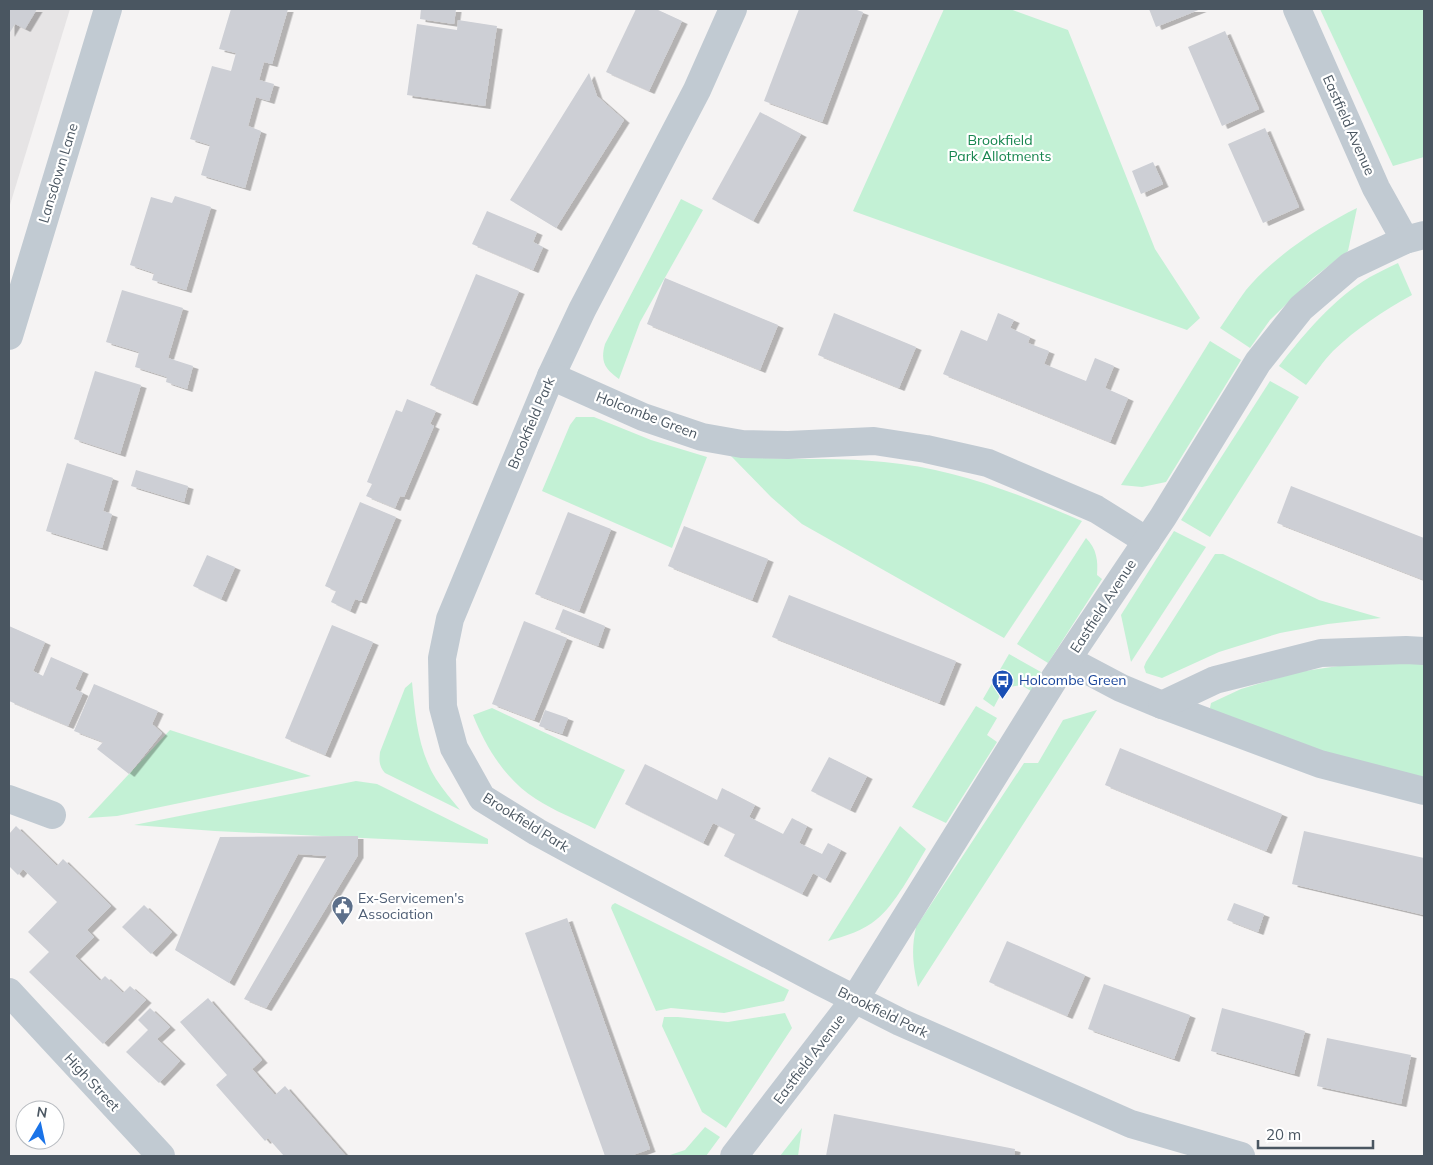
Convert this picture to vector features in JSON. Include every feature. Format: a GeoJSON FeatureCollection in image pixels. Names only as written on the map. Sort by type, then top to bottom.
{"type":"FeatureCollection","features":[{"type":"Feature","properties":{"kind":"street","name":"Lansdown Lane"},"geometry":{"type":"LineString","coordinates":[[9,336],[108,9]]}},
{"type":"Feature","properties":{"kind":"street","name":"Brookfield Park"},"geometry":{"type":"LineString","coordinates":[[733,9],[698,90],[582,310],[551,376],[450,619],[442,658],[443,707],[454,748],[482,798],[537,832],[855,999],[900,1022],[1131,1124],[1241,1156]]}},
{"type":"Feature","properties":{"kind":"street","name":"Eastfield Avenue"},"geometry":{"type":"LineString","coordinates":[[734,1156],[855,999],[1068,660],[1147,541],[1258,362],[1301,308],[1350,266],[1414,238],[1376,188],[1297,9]]}},
{"type":"Feature","properties":{"kind":"street","name":"Holcombe Green"},"geometry":{"type":"LineString","coordinates":[[551,376],[643,417],[710,438],[742,444],[788,445],[874,441],[926,449],[988,463],[1096,509],[1147,541]]}},
{"type":"Feature","properties":{"kind":"street"},"geometry":{"type":"LineString","coordinates":[[1162,705],[1215,680],[1321,653],[1406,650],[1424,652]]}},
{"type":"Feature","properties":{"kind":"street"},"geometry":{"type":"LineString","coordinates":[[1068,660],[1121,688],[1162,705],[1320,764],[1424,791]]}},
{"type":"Feature","properties":{"kind":"street"},"geometry":{"type":"LineString","coordinates":[[9,799],[52,815]]}},
{"type":"Feature","properties":{"kind":"street","name":"High Street"},"geometry":{"type":"LineString","coordinates":[[14,999],[161,1156]]}},
{"type":"Feature","properties":{"kind":"shaded area"},"geometry":{"type":"Polygon","coordinates":[[[9,9],[70,9],[9,208],[9,9]]]}},
{"type":"Feature","properties":{"kind":"green space","name":"Brookfield Park Allotments"},"geometry":{"type":"Polygon","coordinates":[[[944,9],[1010,9],[1068,30],[1155,249],[1200,318],[1187,330],[853,211],[944,9]]]}},
{"type":"Feature","properties":{"kind":"green space"},"geometry":{"type":"Polygon","coordinates":[[[1320,9],[1424,9],[1424,157],[1393,166],[1320,9]]]}},
{"type":"Feature","properties":{"kind":"green space"},"geometry":{"type":"Polygon","coordinates":[[[681,199],[703,210],[640,322],[619,379],[610,372],[605,364],[603,356],[605,344],[681,199]]]}},
{"type":"Feature","properties":{"kind":"green space"},"geometry":{"type":"Polygon","coordinates":[[[1357,208],[1348,251],[1313,278],[1270,320],[1250,348],[1220,328],[1246,290],[1269,266],[1312,233],[1357,208]]]}},
{"type":"Feature","properties":{"kind":"green space"},"geometry":{"type":"Polygon","coordinates":[[[1398,263],[1412,295],[1371,320],[1351,335],[1333,351],[1306,385],[1279,366],[1309,329],[1332,306],[1370,277],[1398,263]]]}},
{"type":"Feature","properties":{"kind":"green space"},"geometry":{"type":"Polygon","coordinates":[[[1210,341],[1241,360],[1166,482],[1142,487],[1121,485],[1210,341]]]}},
{"type":"Feature","properties":{"kind":"green space"},"geometry":{"type":"Polygon","coordinates":[[[1270,381],[1299,397],[1210,537],[1181,520],[1270,381]]]}},
{"type":"Feature","properties":{"kind":"green space"},"geometry":{"type":"Polygon","coordinates":[[[576,417],[594,417],[651,440],[707,457],[672,548],[542,491],[570,425],[576,417]]]}},
{"type":"Feature","properties":{"kind":"green space"},"geometry":{"type":"Polygon","coordinates":[[[731,456],[827,459],[910,465],[960,476],[1010,492],[1082,521],[1004,638],[802,524],[771,497],[731,456]]]}},
{"type":"Feature","properties":{"kind":"green space"},"geometry":{"type":"Polygon","coordinates":[[[1174,531],[1206,547],[1131,662],[1121,615],[1174,531]]]}},
{"type":"Feature","properties":{"kind":"green space"},"geometry":{"type":"Polygon","coordinates":[[[1086,538],[1095,551],[1097,575],[1102,579],[1048,663],[1017,644],[1086,538]]]}},
{"type":"Feature","properties":{"kind":"green space"},"geometry":{"type":"Polygon","coordinates":[[[1215,554],[1223,554],[1319,600],[1381,618],[1328,624],[1280,633],[1219,652],[1162,678],[1146,673],[1144,667],[1146,662],[1215,554]]]}},
{"type":"Feature","properties":{"kind":"green space"},"geometry":{"type":"Polygon","coordinates":[[[1009,654],[1041,672],[1031,691],[1021,685],[1004,688],[994,707],[983,699],[1009,654]]]}},
{"type":"Feature","properties":{"kind":"green space"},"geometry":{"type":"Polygon","coordinates":[[[1365,662],[1424,664],[1424,782],[1340,758],[1214,714],[1210,708],[1211,703],[1241,689],[1298,672],[1365,662]]]}},
{"type":"Feature","properties":{"kind":"green space"},"geometry":{"type":"Polygon","coordinates":[[[412,682],[416,720],[425,756],[436,779],[460,810],[385,773],[381,766],[380,752],[405,688],[412,682]]]}},
{"type":"Feature","properties":{"kind":"green space"},"geometry":{"type":"Polygon","coordinates":[[[976,706],[997,718],[987,735],[997,742],[946,823],[912,807],[976,706]]]}},
{"type":"Feature","properties":{"kind":"green space"},"geometry":{"type":"Polygon","coordinates":[[[492,708],[625,770],[595,829],[536,799],[506,773],[484,739],[473,715],[492,708]]]}},
{"type":"Feature","properties":{"kind":"green space"},"geometry":{"type":"Polygon","coordinates":[[[1097,710],[918,987],[913,957],[916,927],[1024,763],[1038,763],[1063,720],[1097,710]]]}},
{"type":"Feature","properties":{"kind":"green space"},"geometry":{"type":"Polygon","coordinates":[[[170,730],[311,776],[117,816],[88,818],[170,730]]]}},
{"type":"Feature","properties":{"kind":"green space"},"geometry":{"type":"Polygon","coordinates":[[[356,781],[377,784],[488,839],[488,844],[215,831],[134,825],[356,781]]]}},
{"type":"Feature","properties":{"kind":"green space"},"geometry":{"type":"Polygon","coordinates":[[[900,826],[926,849],[903,887],[890,905],[872,923],[854,933],[828,941],[900,826]]]}},
{"type":"Feature","properties":{"kind":"green space"},"geometry":{"type":"Polygon","coordinates":[[[615,903],[789,990],[784,1001],[724,1013],[671,1008],[656,1011],[611,908],[615,903]]]}},
{"type":"Feature","properties":{"kind":"green space"},"geometry":{"type":"Polygon","coordinates":[[[785,1013],[792,1028],[726,1128],[702,1112],[662,1026],[664,1017],[728,1022],[785,1013]]]}},
{"type":"Feature","properties":{"kind":"green space"},"geometry":{"type":"Polygon","coordinates":[[[705,1127],[720,1137],[706,1156],[667,1156],[685,1150],[705,1127]]]}},
{"type":"Feature","properties":{"kind":"green space"},"geometry":{"type":"Polygon","coordinates":[[[802,1128],[798,1156],[780,1156],[802,1128]]]}},
{"type":"Feature","properties":{"kind":"building"},"geometry":{"type":"Polygon","coordinates":[[[9,9],[37,9],[25,29],[15,24],[9,34],[9,9]]]}},
{"type":"Feature","properties":{"kind":"building"},"geometry":{"type":"Polygon","coordinates":[[[231,9],[288,9],[272,64],[264,62],[259,80],[274,84],[269,101],[256,97],[248,126],[261,131],[245,188],[201,175],[210,145],[190,139],[212,66],[231,71],[236,53],[219,49],[231,9]]]}},
{"type":"Feature","properties":{"kind":"building"},"geometry":{"type":"Polygon","coordinates":[[[421,9],[456,9],[454,24],[420,19],[421,9]]]}},
{"type":"Feature","properties":{"kind":"building"},"geometry":{"type":"Polygon","coordinates":[[[636,9],[656,9],[682,21],[649,91],[606,72],[636,9]]]}},
{"type":"Feature","properties":{"kind":"building"},"geometry":{"type":"Polygon","coordinates":[[[799,9],[854,9],[863,12],[822,122],[764,101],[799,9]]]}},
{"type":"Feature","properties":{"kind":"building"},"geometry":{"type":"Polygon","coordinates":[[[1149,9],[1201,9],[1156,27],[1149,9]]]}},
{"type":"Feature","properties":{"kind":"building"},"geometry":{"type":"Polygon","coordinates":[[[458,20],[497,26],[485,106],[407,95],[417,24],[457,30],[458,20]]]}},
{"type":"Feature","properties":{"kind":"building"},"geometry":{"type":"Polygon","coordinates":[[[1225,31],[1259,109],[1222,126],[1188,47],[1225,31]]]}},
{"type":"Feature","properties":{"kind":"building"},"geometry":{"type":"Polygon","coordinates":[[[589,73],[597,96],[624,120],[556,228],[510,200],[589,73]]]}},
{"type":"Feature","properties":{"kind":"building"},"geometry":{"type":"Polygon","coordinates":[[[760,112],[801,134],[753,221],[712,199],[760,112]]]}},
{"type":"Feature","properties":{"kind":"building"},"geometry":{"type":"Polygon","coordinates":[[[1265,128],[1299,207],[1263,223],[1228,144],[1265,128]]]}},
{"type":"Feature","properties":{"kind":"building"},"geometry":{"type":"Polygon","coordinates":[[[1153,162],[1163,184],[1141,194],[1132,171],[1153,162]]]}},
{"type":"Feature","properties":{"kind":"building"},"geometry":{"type":"Polygon","coordinates":[[[175,196],[211,207],[186,290],[152,280],[154,273],[130,265],[151,197],[172,203],[175,196]]]}},
{"type":"Feature","properties":{"kind":"building"},"geometry":{"type":"Polygon","coordinates":[[[487,211],[537,232],[533,242],[543,247],[533,270],[472,244],[487,211]]]}},
{"type":"Feature","properties":{"kind":"building"},"geometry":{"type":"Polygon","coordinates":[[[476,274],[519,291],[472,403],[430,385],[476,274]]]}},
{"type":"Feature","properties":{"kind":"building"},"geometry":{"type":"Polygon","coordinates":[[[665,278],[778,325],[760,370],[647,324],[665,278]]]}},
{"type":"Feature","properties":{"kind":"building"},"geometry":{"type":"Polygon","coordinates":[[[122,290],[183,308],[168,358],[193,366],[187,389],[166,382],[167,377],[135,367],[139,352],[106,342],[122,290]]]}},
{"type":"Feature","properties":{"kind":"building"},"geometry":{"type":"Polygon","coordinates":[[[834,313],[916,347],[899,388],[818,355],[834,313]]]}},
{"type":"Feature","properties":{"kind":"building"},"geometry":{"type":"Polygon","coordinates":[[[998,313],[1014,320],[1010,328],[1030,337],[1028,343],[1049,351],[1044,364],[1086,381],[1095,358],[1114,366],[1105,388],[1128,398],[1110,442],[943,374],[961,330],[987,341],[998,313]]]}},
{"type":"Feature","properties":{"kind":"building"},"geometry":{"type":"Polygon","coordinates":[[[95,371],[141,385],[120,454],[74,439],[95,371]]]}},
{"type":"Feature","properties":{"kind":"building"},"geometry":{"type":"Polygon","coordinates":[[[407,399],[436,411],[430,424],[434,426],[404,497],[400,496],[395,508],[366,496],[372,484],[367,482],[396,410],[402,412],[407,399]]]}},
{"type":"Feature","properties":{"kind":"building"},"geometry":{"type":"Polygon","coordinates":[[[67,463],[113,478],[103,511],[112,514],[102,548],[46,531],[67,463]]]}},
{"type":"Feature","properties":{"kind":"building"},"geometry":{"type":"Polygon","coordinates":[[[136,470],[188,486],[184,502],[131,486],[136,470]]]}},
{"type":"Feature","properties":{"kind":"building"},"geometry":{"type":"Polygon","coordinates":[[[1291,486],[1424,538],[1424,580],[1277,523],[1291,486]]]}},
{"type":"Feature","properties":{"kind":"building"},"geometry":{"type":"Polygon","coordinates":[[[360,502],[396,517],[361,601],[355,599],[350,611],[331,602],[336,591],[325,586],[360,502]]]}},
{"type":"Feature","properties":{"kind":"building"},"geometry":{"type":"Polygon","coordinates":[[[568,512],[611,529],[579,611],[535,594],[568,512]]]}},
{"type":"Feature","properties":{"kind":"building"},"geometry":{"type":"Polygon","coordinates":[[[684,526],[768,559],[752,600],[668,566],[684,526]]]}},
{"type":"Feature","properties":{"kind":"building"},"geometry":{"type":"Polygon","coordinates":[[[207,555],[235,567],[221,599],[193,586],[207,555]]]}},
{"type":"Feature","properties":{"kind":"building"},"geometry":{"type":"Polygon","coordinates":[[[789,595],[956,661],[939,703],[772,637],[789,595]]]}},
{"type":"Feature","properties":{"kind":"building"},"geometry":{"type":"Polygon","coordinates":[[[563,609],[605,626],[598,646],[555,629],[563,609]]]}},
{"type":"Feature","properties":{"kind":"building"},"geometry":{"type":"Polygon","coordinates":[[[524,621],[567,638],[534,720],[492,704],[524,621]]]}},
{"type":"Feature","properties":{"kind":"building"},"geometry":{"type":"Polygon","coordinates":[[[332,625],[373,642],[325,755],[285,738],[332,625]]]}},
{"type":"Feature","properties":{"kind":"building"},"geometry":{"type":"Polygon","coordinates":[[[9,626],[45,642],[33,671],[43,676],[51,657],[83,671],[75,689],[83,693],[68,726],[9,701],[9,626]]]}},
{"type":"Feature","properties":{"kind":"building"},"geometry":{"type":"Polygon","coordinates":[[[94,684],[158,711],[152,724],[162,733],[129,774],[97,749],[103,742],[74,731],[94,684]]]}},
{"type":"Feature","properties":{"kind":"building"},"geometry":{"type":"Polygon","coordinates":[[[545,710],[568,718],[562,734],[539,726],[545,710]]]}},
{"type":"Feature","properties":{"kind":"building"},"geometry":{"type":"Polygon","coordinates":[[[1120,748],[1282,814],[1266,851],[1105,785],[1120,748]]]}},
{"type":"Feature","properties":{"kind":"building"},"geometry":{"type":"Polygon","coordinates":[[[829,757],[867,776],[850,810],[811,791],[829,757]]]}},
{"type":"Feature","properties":{"kind":"building"},"geometry":{"type":"Polygon","coordinates":[[[645,764],[717,800],[722,788],[755,805],[749,817],[783,834],[792,818],[807,826],[799,843],[822,854],[828,843],[841,850],[825,880],[813,873],[802,894],[724,856],[735,834],[713,823],[703,843],[625,804],[645,764]]]}},
{"type":"Feature","properties":{"kind":"building"},"geometry":{"type":"Polygon","coordinates":[[[16,826],[57,866],[63,859],[111,906],[87,930],[94,937],[75,956],[100,981],[105,976],[123,993],[130,986],[146,1000],[103,1044],[29,972],[49,952],[28,932],[57,902],[23,869],[18,875],[9,866],[9,834],[16,826]]]}},
{"type":"Feature","properties":{"kind":"building"},"geometry":{"type":"Polygon","coordinates":[[[1304,831],[1424,858],[1424,915],[1292,884],[1304,831]]]}},
{"type":"Feature","properties":{"kind":"building"},"geometry":{"type":"Polygon","coordinates":[[[358,836],[358,855],[266,1008],[244,999],[327,856],[298,854],[229,983],[175,950],[220,837],[358,836]]]}},
{"type":"Feature","properties":{"kind":"building"},"geometry":{"type":"Polygon","coordinates":[[[1234,903],[1264,914],[1258,932],[1227,920],[1234,903]]]}},
{"type":"Feature","properties":{"kind":"building"},"geometry":{"type":"Polygon","coordinates":[[[144,905],[172,932],[151,954],[122,927],[144,905]]]}},
{"type":"Feature","properties":{"kind":"building"},"geometry":{"type":"Polygon","coordinates":[[[567,918],[650,1149],[630,1156],[605,1156],[525,933],[567,918]]]}},
{"type":"Feature","properties":{"kind":"building"},"geometry":{"type":"Polygon","coordinates":[[[1007,941],[1085,975],[1067,1016],[989,982],[1007,941]]]}},
{"type":"Feature","properties":{"kind":"building"},"geometry":{"type":"Polygon","coordinates":[[[1104,984],[1190,1015],[1174,1059],[1088,1029],[1104,984]]]}},
{"type":"Feature","properties":{"kind":"building"},"geometry":{"type":"Polygon","coordinates":[[[208,998],[262,1060],[252,1069],[275,1095],[285,1086],[346,1156],[284,1156],[268,1138],[265,1141],[216,1085],[227,1075],[180,1022],[208,998]]]}},
{"type":"Feature","properties":{"kind":"building"},"geometry":{"type":"Polygon","coordinates":[[[150,1008],[170,1027],[157,1039],[180,1061],[159,1083],[126,1052],[148,1030],[138,1020],[150,1008]]]}},
{"type":"Feature","properties":{"kind":"building"},"geometry":{"type":"Polygon","coordinates":[[[1222,1008],[1305,1031],[1294,1074],[1211,1051],[1222,1008]]]}},
{"type":"Feature","properties":{"kind":"building"},"geometry":{"type":"Polygon","coordinates":[[[1327,1038],[1411,1055],[1401,1104],[1317,1086],[1327,1038]]]}},
{"type":"Feature","properties":{"kind":"building"},"geometry":{"type":"Polygon","coordinates":[[[834,1114],[1015,1149],[1014,1156],[826,1156],[834,1114]]]}},
{"type":"Feature","properties":{"kind":"place","name":"Holcombe Green"},"geometry":{"type":"Point","coordinates":[1003,699]}},
{"type":"Feature","properties":{"kind":"place","name":"Ex-Servicemen's Association"},"geometry":{"type":"Point","coordinates":[342,925]}}]}
